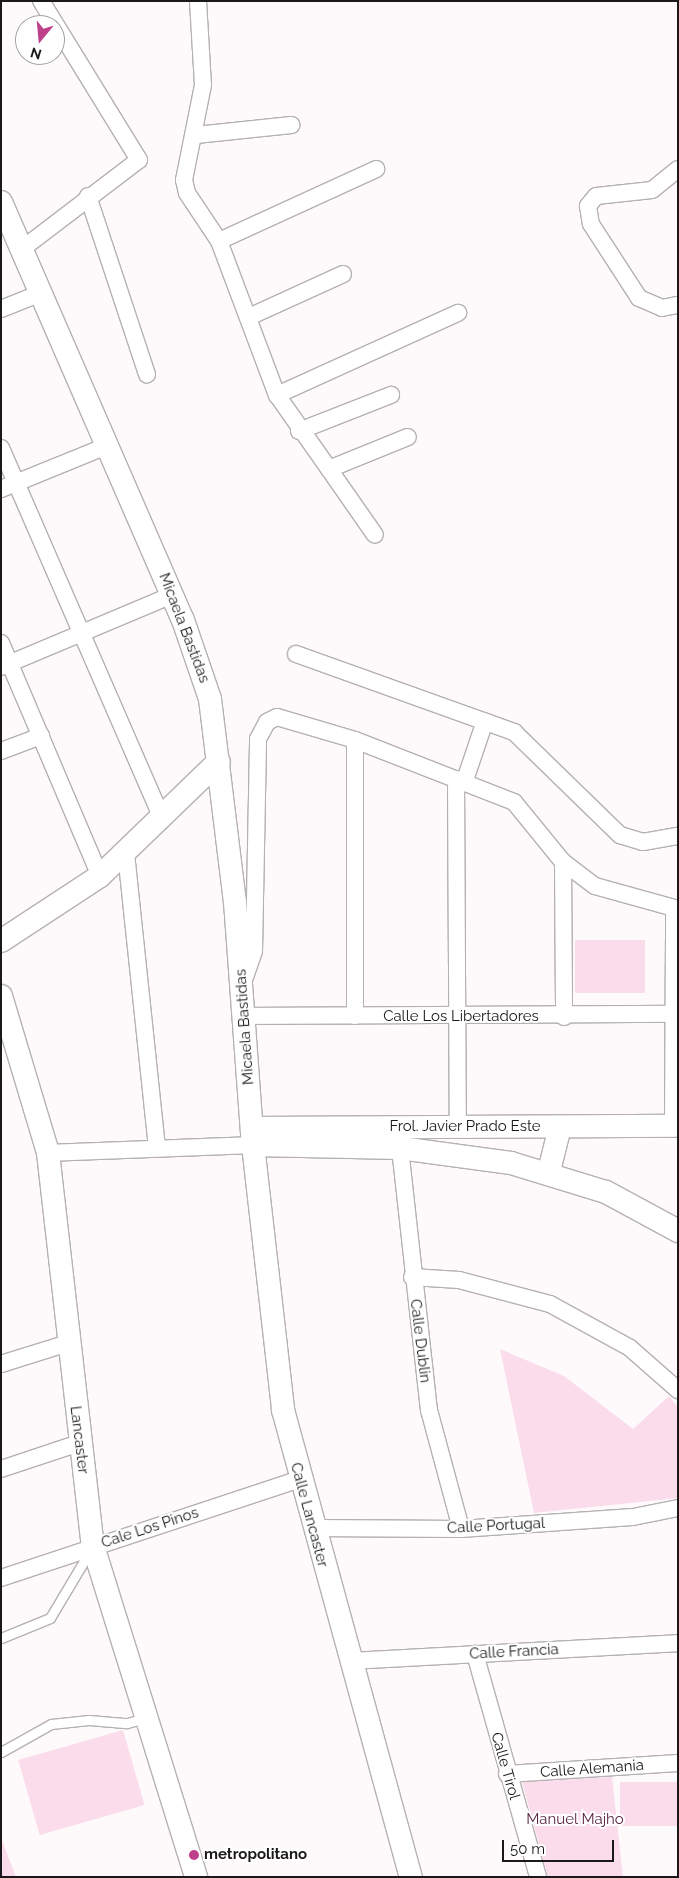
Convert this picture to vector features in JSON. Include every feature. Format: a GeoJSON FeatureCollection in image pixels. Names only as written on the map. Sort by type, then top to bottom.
{"type":"FeatureCollection","features":[{"type":"Feature","properties":{"kind":"street"},"geometry":{"type":"LineString","coordinates":[[198,1],[203,85],[196,135],[184,180],[186,193],[219,240],[251,316],[277,394],[299,431],[329,469],[375,535]]}},
{"type":"Feature","properties":{"kind":"street"},"geometry":{"type":"LineString","coordinates":[[22,249],[88,196],[136,166],[138,151],[43,3]]}},
{"type":"Feature","properties":{"kind":"street"},"geometry":{"type":"LineString","coordinates":[[196,135],[291,125]]}},
{"type":"Feature","properties":{"kind":"street"},"geometry":{"type":"LineString","coordinates":[[219,240],[376,169]]}},
{"type":"Feature","properties":{"kind":"street"},"geometry":{"type":"LineString","coordinates":[[678,169],[652,190],[596,196],[588,206],[591,224],[639,298],[662,308],[678,305]]}},
{"type":"Feature","properties":{"kind":"street"},"geometry":{"type":"LineString","coordinates":[[88,196],[147,374]]}},
{"type":"Feature","properties":{"kind":"street","name":"Micaela Bastidas"},"geometry":{"type":"LineString","coordinates":[[1,202],[109,446],[172,595],[205,680],[219,761],[242,984],[252,1136]]}},
{"type":"Feature","properties":{"kind":"street"},"geometry":{"type":"LineString","coordinates":[[251,316],[343,274]]}},
{"type":"Feature","properties":{"kind":"street"},"geometry":{"type":"LineString","coordinates":[[1,309],[41,293]]}},
{"type":"Feature","properties":{"kind":"street"},"geometry":{"type":"LineString","coordinates":[[277,394],[458,313]]}},
{"type":"Feature","properties":{"kind":"street"},"geometry":{"type":"LineString","coordinates":[[299,431],[391,395]]}},
{"type":"Feature","properties":{"kind":"street"},"geometry":{"type":"LineString","coordinates":[[329,469],[408,437]]}},
{"type":"Feature","properties":{"kind":"street"},"geometry":{"type":"LineString","coordinates":[[8,485],[109,446]]}},
{"type":"Feature","properties":{"kind":"street"},"geometry":{"type":"LineString","coordinates":[[1,448],[8,485],[83,632],[162,818]]}},
{"type":"Feature","properties":{"kind":"street"},"geometry":{"type":"LineString","coordinates":[[6,665],[172,595]]}},
{"type":"Feature","properties":{"kind":"street"},"geometry":{"type":"LineString","coordinates":[[1,643],[6,665],[41,736],[100,876]]}},
{"type":"Feature","properties":{"kind":"street"},"geometry":{"type":"LineString","coordinates":[[296,654],[514,732],[540,753],[578,797],[620,835],[643,842],[678,836]]}},
{"type":"Feature","properties":{"kind":"street"},"geometry":{"type":"LineString","coordinates":[[242,984],[254,951],[262,729],[277,717],[355,740],[514,802],[563,862],[595,886],[676,909],[674,1014],[676,1126]]}},
{"type":"Feature","properties":{"kind":"street"},"geometry":{"type":"LineString","coordinates":[[458,1128],[456,1017],[460,781],[484,721]]}},
{"type":"Feature","properties":{"kind":"street"},"geometry":{"type":"LineString","coordinates":[[1,751],[41,736]]}},
{"type":"Feature","properties":{"kind":"street"},"geometry":{"type":"LineString","coordinates":[[355,740],[355,1016]]}},
{"type":"Feature","properties":{"kind":"street"},"geometry":{"type":"LineString","coordinates":[[1,941],[100,876],[126,853],[219,761]]}},
{"type":"Feature","properties":{"kind":"street"},"geometry":{"type":"LineString","coordinates":[[126,853],[157,1148]]}},
{"type":"Feature","properties":{"kind":"street"},"geometry":{"type":"LineString","coordinates":[[563,862],[564,1017]]}},
{"type":"Feature","properties":{"kind":"street","name":"Lancaster"},"geometry":{"type":"LineString","coordinates":[[1,996],[48,1153],[68,1343],[93,1546],[196,1877]]}},
{"type":"Feature","properties":{"kind":"street","name":"Calle Los Libertadores"},"geometry":{"type":"LineString","coordinates":[[244,1016],[564,1017],[674,1014]]}},
{"type":"Feature","properties":{"kind":"street","name":"Frol. Javier Prado Este"},"geometry":{"type":"LineString","coordinates":[[252,1136],[458,1128],[676,1126]]}},
{"type":"Feature","properties":{"kind":"street"},"geometry":{"type":"LineString","coordinates":[[549,1171],[560,1127]]}},
{"type":"Feature","properties":{"kind":"street"},"geometry":{"type":"LineString","coordinates":[[48,1153],[157,1148],[252,1136],[400,1148],[549,1171],[606,1192],[678,1231]]}},
{"type":"Feature","properties":{"kind":"street","name":"Calle Lancaster"},"geometry":{"type":"LineString","coordinates":[[252,1136],[283,1410],[298,1480],[410,1877]]}},
{"type":"Feature","properties":{"kind":"street","name":"Calle Dublin"},"geometry":{"type":"LineString","coordinates":[[400,1148],[412,1277],[429,1410],[461,1529]]}},
{"type":"Feature","properties":{"kind":"street"},"geometry":{"type":"LineString","coordinates":[[412,1277],[459,1280],[550,1304],[630,1348],[678,1390]]}},
{"type":"Feature","properties":{"kind":"street"},"geometry":{"type":"LineString","coordinates":[[1,1364],[68,1343]]}},
{"type":"Feature","properties":{"kind":"street"},"geometry":{"type":"LineString","coordinates":[[1,1469],[80,1443]]}},
{"type":"Feature","properties":{"kind":"street","name":"Cale Los Pinos"},"geometry":{"type":"LineString","coordinates":[[1,1578],[93,1546],[298,1480]]}},
{"type":"Feature","properties":{"kind":"street","name":"Calle Portugal"},"geometry":{"type":"LineString","coordinates":[[313,1528],[461,1529],[633,1517],[678,1508]]}},
{"type":"Feature","properties":{"kind":"street","name":"Calle Francia"},"geometry":{"type":"LineString","coordinates":[[349,1661],[678,1643]]}},
{"type":"Feature","properties":{"kind":"street","name":"Calle Tirol"},"geometry":{"type":"LineString","coordinates":[[475,1654],[507,1774],[538,1877]]}},
{"type":"Feature","properties":{"kind":"street","name":"Calle Alemania"},"geometry":{"type":"LineString","coordinates":[[507,1774],[678,1763]]}},
{"type":"Feature","properties":{"kind":"lane"},"geometry":{"type":"LineString","coordinates":[[1,1638],[50,1618],[93,1546]]}},
{"type":"Feature","properties":{"kind":"lane"},"geometry":{"type":"LineString","coordinates":[[1,1752],[51,1724],[89,1720],[127,1723],[146,1718]]}},
{"type":"Feature","properties":{"kind":"green space"},"geometry":{"type":"Polygon","coordinates":[[[575,940],[645,940],[645,993],[575,993],[575,940]]]}},
{"type":"Feature","properties":{"kind":"green space"},"geometry":{"type":"Polygon","coordinates":[[[500,1349],[564,1376],[633,1429],[669,1396],[678,1407],[678,1498],[534,1513],[500,1349]]]}},
{"type":"Feature","properties":{"kind":"green space"},"geometry":{"type":"Polygon","coordinates":[[[123,1730],[144,1805],[40,1835],[18,1760],[123,1730]]]}},
{"type":"Feature","properties":{"kind":"green space","name":"Manuel Majho"},"geometry":{"type":"Polygon","coordinates":[[[612,1777],[623,1877],[548,1877],[522,1782],[612,1777]]]}},
{"type":"Feature","properties":{"kind":"green space"},"geometry":{"type":"Polygon","coordinates":[[[620,1782],[678,1782],[678,1826],[620,1826],[620,1782]]]}},
{"type":"Feature","properties":{"kind":"green space"},"geometry":{"type":"Polygon","coordinates":[[[1,1838],[16,1877],[1,1877],[1,1838]]]}},
{"type":"Feature","properties":{"kind":"place","name":"metropolitano"},"geometry":{"type":"Point","coordinates":[194,1855]}}]}
